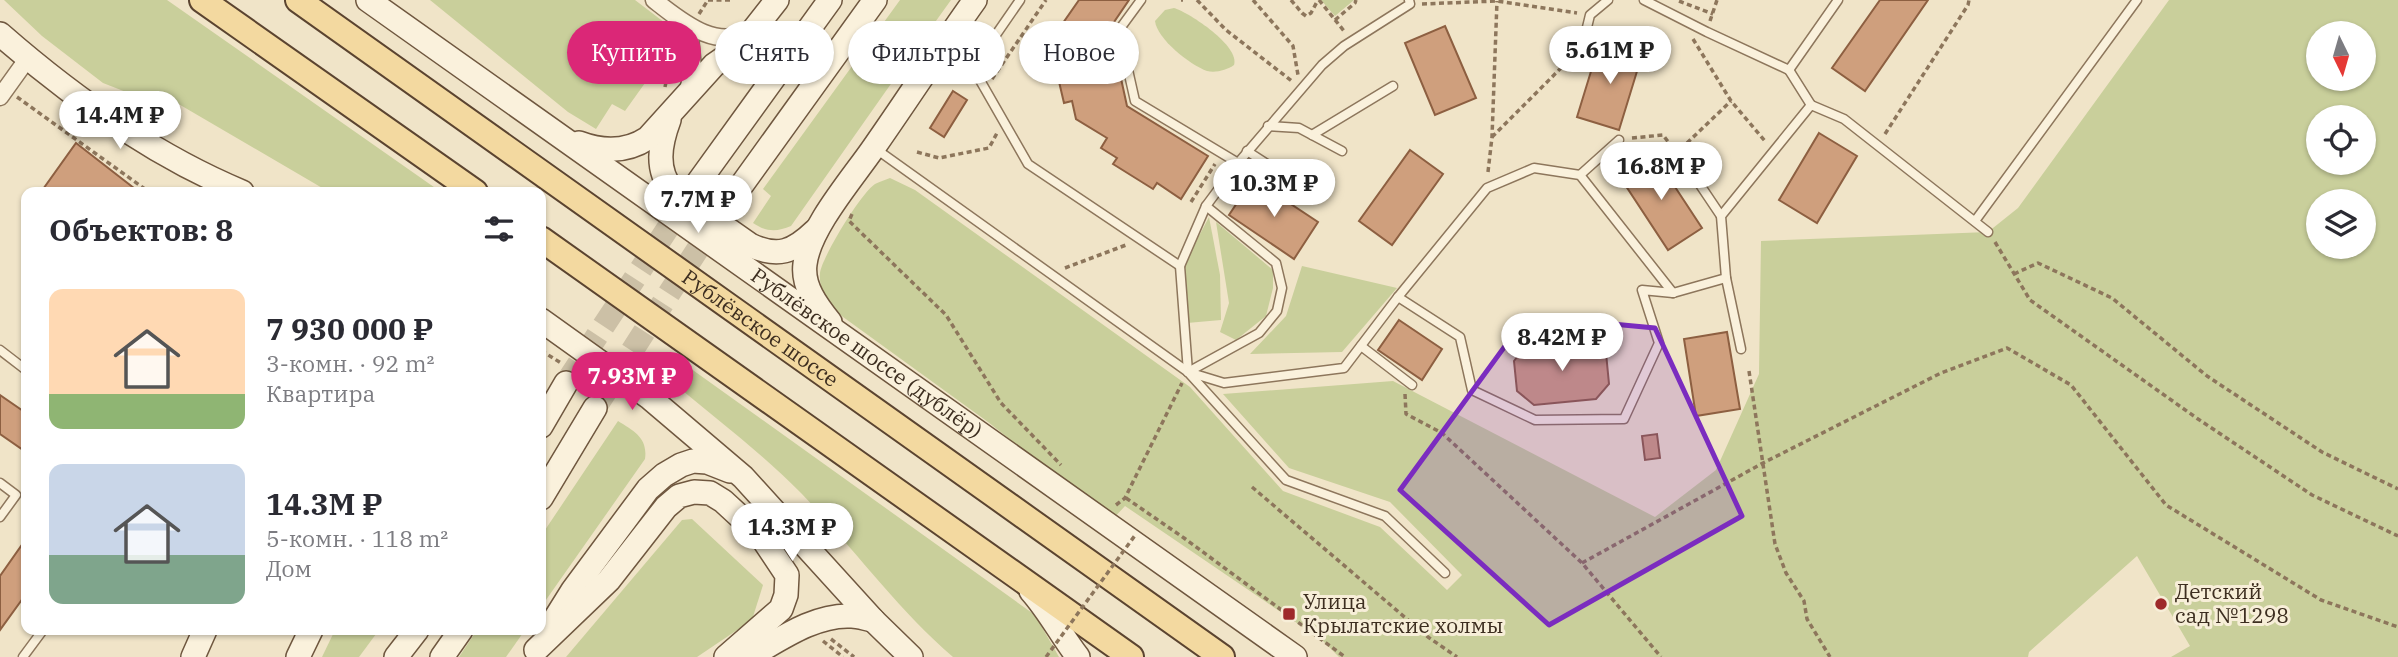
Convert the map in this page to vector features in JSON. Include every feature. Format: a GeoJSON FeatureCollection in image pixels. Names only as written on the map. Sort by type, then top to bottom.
{"type":"FeatureCollection","features":[{"type":"Feature","properties":{"kind":"main road"},"geometry":{"type":"LineString","coordinates":[[202,0],[468,187]]}},
{"type":"Feature","properties":{"kind":"main road","name":"Рублёвское шоссе"},"geometry":{"type":"LineString","coordinates":[[298,0],[1222,657]]}},
{"type":"Feature","properties":{"kind":"main road","name":"Рублёвское шоссе (дублёр)"},"geometry":{"type":"LineString","coordinates":[[368,0],[1295,657]]}},
{"type":"Feature","properties":{"kind":"main road"},"geometry":{"type":"LineString","coordinates":[[762,21],[777,0]]}},
{"type":"Feature","properties":{"kind":"main road"},"geometry":{"type":"LineString","coordinates":[[697,184],[830,0]]}},
{"type":"Feature","properties":{"kind":"main road"},"geometry":{"type":"LineString","coordinates":[[728,204],[875,0]]}},
{"type":"Feature","properties":{"kind":"main road"},"geometry":{"type":"LineString","coordinates":[[843,338],[814,300],[805,276],[809,247],[817,229],[843,190],[975,0]]}},
{"type":"Feature","properties":{"kind":"main road"},"geometry":{"type":"LineString","coordinates":[[0,34],[99,112],[187,166],[231,187]]}},
{"type":"Feature","properties":{"kind":"main road"},"geometry":{"type":"LineString","coordinates":[[566,139],[594,149],[613,150],[635,146],[648,138],[715,64]]}},
{"type":"Feature","properties":{"kind":"main road"},"geometry":{"type":"LineString","coordinates":[[670,115],[660,153],[664,176],[673,191],[750,245],[764,251],[793,248],[817,229]]}},
{"type":"Feature","properties":{"kind":"main road"},"geometry":{"type":"LineString","coordinates":[[546,243],[1131,657]]}},
{"type":"Feature","properties":{"kind":"main road"},"geometry":{"type":"LineString","coordinates":[[546,325],[650,398],[743,477],[873,620],[911,657]]}},
{"type":"Feature","properties":{"kind":"main road"},"geometry":{"type":"LineString","coordinates":[[546,417],[566,383]]}},
{"type":"Feature","properties":{"kind":"main road"},"geometry":{"type":"LineString","coordinates":[[546,490],[595,408]]}},
{"type":"Feature","properties":{"kind":"main road"},"geometry":{"type":"LineString","coordinates":[[546,633],[573,590],[648,489],[664,475],[693,461],[707,462],[743,477]]}},
{"type":"Feature","properties":{"kind":"main road"},"geometry":{"type":"LineString","coordinates":[[533,653],[609,580],[666,507],[679,496],[694,492],[710,493],[723,501],[761,536],[787,575],[786,594],[781,609],[726,657]]}},
{"type":"Feature","properties":{"kind":"main road"},"geometry":{"type":"LineString","coordinates":[[1020,578],[1044,606],[1061,636],[1078,657]]}},
{"type":"Feature","properties":{"kind":"main road"},"geometry":{"type":"LineString","coordinates":[[749,657],[808,625],[827,619],[850,616],[873,620]]}},
{"type":"Feature","properties":{"kind":"main road"},"geometry":{"type":"LineString","coordinates":[[193,657],[203,635]]}},
{"type":"Feature","properties":{"kind":"main road"},"geometry":{"type":"LineString","coordinates":[[298,657],[309,635]]}},
{"type":"Feature","properties":{"kind":"main road"},"geometry":{"type":"LineString","coordinates":[[396,657],[413,635]]}},
{"type":"Feature","properties":{"kind":"main road"},"geometry":{"type":"LineString","coordinates":[[442,657],[457,635]]}},
{"type":"Feature","properties":{"kind":"main road"},"geometry":{"type":"LineString","coordinates":[[533,653],[544,635]]}},
{"type":"Feature","properties":{"kind":"street"},"geometry":{"type":"LineString","coordinates":[[654,0],[681,21]]}},
{"type":"Feature","properties":{"kind":"street"},"geometry":{"type":"LineString","coordinates":[[3,93],[28,58]]}},
{"type":"Feature","properties":{"kind":"street"},"geometry":{"type":"LineString","coordinates":[[688,91],[690,84]]}},
{"type":"Feature","properties":{"kind":"lane"},"geometry":{"type":"LineString","coordinates":[[1020,0],[973,68],[1028,164],[1180,266]]}},
{"type":"Feature","properties":{"kind":"lane"},"geometry":{"type":"LineString","coordinates":[[1140,0],[1119,30],[1135,101],[1238,163]]}},
{"type":"Feature","properties":{"kind":"lane"},"geometry":{"type":"LineString","coordinates":[[1582,48],[1590,15],[1608,0]]}},
{"type":"Feature","properties":{"kind":"lane"},"geometry":{"type":"LineString","coordinates":[[1644,0],[1789,70],[1811,105],[1844,119],[1988,232]]}},
{"type":"Feature","properties":{"kind":"lane"},"geometry":{"type":"LineString","coordinates":[[1789,70],[1838,0]]}},
{"type":"Feature","properties":{"kind":"lane"},"geometry":{"type":"LineString","coordinates":[[1975,221],[2137,0]]}},
{"type":"Feature","properties":{"kind":"lane"},"geometry":{"type":"LineString","coordinates":[[1188,372],[1180,266],[1206,206],[1247,151],[1322,65],[1344,46],[1409,2]]}},
{"type":"Feature","properties":{"kind":"lane"},"geometry":{"type":"LineString","coordinates":[[1312,135],[1393,86]]}},
{"type":"Feature","properties":{"kind":"lane"},"geometry":{"type":"LineString","coordinates":[[1721,216],[1811,105]]}},
{"type":"Feature","properties":{"kind":"lane"},"geometry":{"type":"LineString","coordinates":[[1268,127],[1299,128],[1342,151]]}},
{"type":"Feature","properties":{"kind":"lane"},"geometry":{"type":"LineString","coordinates":[[1580,175],[1619,139]]}},
{"type":"Feature","properties":{"kind":"lane"},"geometry":{"type":"LineString","coordinates":[[873,148],[1188,372],[1286,480],[1385,516],[1445,573]]}},
{"type":"Feature","properties":{"kind":"lane"},"geometry":{"type":"LineString","coordinates":[[1247,151],[1284,175]]}},
{"type":"Feature","properties":{"kind":"lane"},"geometry":{"type":"LineString","coordinates":[[1678,152],[1721,216],[1726,278],[1741,349]]}},
{"type":"Feature","properties":{"kind":"lane"},"geometry":{"type":"LineString","coordinates":[[1188,372],[1224,383],[1344,368],[1487,188],[1534,169],[1580,175],[1672,293]]}},
{"type":"Feature","properties":{"kind":"lane"},"geometry":{"type":"LineString","coordinates":[[1188,372],[1259,333],[1277,311],[1282,288],[1276,263],[1206,206]]}},
{"type":"Feature","properties":{"kind":"lane"},"geometry":{"type":"LineString","coordinates":[[1398,297],[1460,337],[1472,390],[1535,420],[1624,419],[1659,343],[1642,290],[1672,293],[1726,278]]}},
{"type":"Feature","properties":{"kind":"lane"},"geometry":{"type":"LineString","coordinates":[[1361,346],[1412,384]]}},
{"type":"Feature","properties":{"kind":"lane"},"geometry":{"type":"LineString","coordinates":[[0,350],[21,366]]}},
{"type":"Feature","properties":{"kind":"lane"},"geometry":{"type":"LineString","coordinates":[[0,483],[16,495],[0,517]]}},
{"type":"Feature","properties":{"kind":"lane"},"geometry":{"type":"LineString","coordinates":[[23,657],[39,635]]}},
{"type":"Feature","properties":{"kind":"path"},"geometry":{"type":"LineString","coordinates":[[708,0],[733,0]]}},
{"type":"Feature","properties":{"kind":"path"},"geometry":{"type":"LineString","coordinates":[[985,89],[1046,0]]}},
{"type":"Feature","properties":{"kind":"path"},"geometry":{"type":"LineString","coordinates":[[1197,0],[1226,30],[1300,88]]}},
{"type":"Feature","properties":{"kind":"path"},"geometry":{"type":"LineString","coordinates":[[1253,0],[1293,46],[1300,88]]}},
{"type":"Feature","properties":{"kind":"path"},"geometry":{"type":"LineString","coordinates":[[1291,0],[1306,16],[1319,0],[1337,22],[1356,0]]}},
{"type":"Feature","properties":{"kind":"path"},"geometry":{"type":"LineString","coordinates":[[1676,0],[1713,14]]}},
{"type":"Feature","properties":{"kind":"path"},"geometry":{"type":"LineString","coordinates":[[1707,32],[1717,0]]}},
{"type":"Feature","properties":{"kind":"path"},"geometry":{"type":"LineString","coordinates":[[1878,145],[1969,0]]}},
{"type":"Feature","properties":{"kind":"path"},"geometry":{"type":"LineString","coordinates":[[1409,2],[1497,1],[1590,15]]}},
{"type":"Feature","properties":{"kind":"path"},"geometry":{"type":"LineString","coordinates":[[1487,188],[1492,137],[1497,1]]}},
{"type":"Feature","properties":{"kind":"path"},"geometry":{"type":"LineString","coordinates":[[1680,18],[1731,101],[1773,151]]}},
{"type":"Feature","properties":{"kind":"path"},"geometry":{"type":"LineString","coordinates":[[1492,137],[1582,48]]}},
{"type":"Feature","properties":{"kind":"path"},"geometry":{"type":"LineString","coordinates":[[3,93],[142,187]]}},
{"type":"Feature","properties":{"kind":"path"},"geometry":{"type":"LineString","coordinates":[[1619,139],[1663,135],[1678,152],[1731,101]]}},
{"type":"Feature","properties":{"kind":"path"},"geometry":{"type":"LineString","coordinates":[[916,152],[939,158],[989,148],[1004,122]]}},
{"type":"Feature","properties":{"kind":"path"},"geometry":{"type":"LineString","coordinates":[[843,190],[859,200],[849,221],[946,315],[1002,403],[1069,472]]}},
{"type":"Feature","properties":{"kind":"path"},"geometry":{"type":"LineString","coordinates":[[1988,232],[2030,300],[2198,419],[2312,495],[2398,536]]}},
{"type":"Feature","properties":{"kind":"path"},"geometry":{"type":"LineString","coordinates":[[1049,273],[1139,240]]}},
{"type":"Feature","properties":{"kind":"path"},"geometry":{"type":"LineString","coordinates":[[2014,274],[2038,263],[2112,298],[2218,384],[2322,452],[2398,489]]}},
{"type":"Feature","properties":{"kind":"path"},"geometry":{"type":"LineString","coordinates":[[1583,563],[1763,463],[1941,373],[2007,348],[2071,385],[2166,505],[2321,600],[2398,627]]}},
{"type":"Feature","properties":{"kind":"path"},"geometry":{"type":"LineString","coordinates":[[1749,371],[1775,544],[1786,573],[1804,601],[1807,618],[1830,657]]}},
{"type":"Feature","properties":{"kind":"path"},"geometry":{"type":"LineString","coordinates":[[1107,512],[1125,498],[1188,372]]}},
{"type":"Feature","properties":{"kind":"path"},"geometry":{"type":"LineString","coordinates":[[1404,378],[1406,414],[1442,433],[1583,563],[1661,657]]}},
{"type":"Feature","properties":{"kind":"path"},"geometry":{"type":"LineString","coordinates":[[1252,487],[1428,637],[1457,657]]}},
{"type":"Feature","properties":{"kind":"path"},"geometry":{"type":"LineString","coordinates":[[1125,498],[1184,538],[1345,657]]}},
{"type":"Feature","properties":{"kind":"path"},"geometry":{"type":"LineString","coordinates":[[1046,657],[1136,534]]}},
{"type":"Feature","properties":{"kind":"path"},"geometry":{"type":"LineString","coordinates":[[818,637],[843,657]]}},
{"type":"Feature","properties":{"kind":"highlighted area"},"geometry":{"type":"Polygon","coordinates":[[[1527,316],[1655,328],[1742,516],[1549,625],[1400,490],[1527,316]]]}},
{"type":"Feature","properties":{"kind":"green space"},"geometry":{"type":"Polygon","coordinates":[[[4,0],[167,0],[434,187],[321,187],[170,99],[162,106],[103,83],[42,36],[4,0]]]}},
{"type":"Feature","properties":{"kind":"green space"},"geometry":{"type":"Polygon","coordinates":[[[430,0],[635,0],[663,21],[567,21],[567,84],[644,84],[625,111],[612,104],[596,129],[568,112],[430,0]]]}},
{"type":"Feature","properties":{"kind":"green space"},"geometry":{"type":"Polygon","coordinates":[[[900,0],[951,0],[936,21],[885,21],[900,0]]]}},
{"type":"Feature","properties":{"kind":"green space"},"geometry":{"type":"Polygon","coordinates":[[[1321,0],[1354,0],[1335,16],[1321,0]]]}},
{"type":"Feature","properties":{"kind":"green space"},"geometry":{"type":"Polygon","coordinates":[[[2169,0],[2398,0],[2398,657],[2171,657],[2190,646],[2137,556],[2029,652],[2028,657],[1339,657],[1322,640],[1125,506],[1112,520],[988,422],[832,309],[823,292],[820,278],[822,265],[835,240],[852,212],[875,184],[890,178],[915,190],[1190,387],[1283,491],[1380,527],[1447,590],[1462,575],[1390,502],[1289,468],[1223,394],[1393,381],[1655,517],[1716,470],[1759,374],[1761,241],[1988,232],[2018,208],[2169,0]]]}},
{"type":"Feature","properties":{"kind":"green space"},"geometry":{"type":"Polygon","coordinates":[[[1174,8],[1202,23],[1222,40],[1234,57],[1234,65],[1221,71],[1207,71],[1175,50],[1162,36],[1155,21],[1165,10],[1174,8]]]}},
{"type":"Feature","properties":{"kind":"green space"},"geometry":{"type":"Polygon","coordinates":[[[848,72],[848,84],[891,84],[791,226],[772,230],[753,223],[771,196],[763,189],[848,72]]]}},
{"type":"Feature","properties":{"kind":"green space"},"geometry":{"type":"Polygon","coordinates":[[[1209,217],[1220,275],[1221,320],[1187,323],[1183,266],[1209,217]]]}},
{"type":"Feature","properties":{"kind":"green space"},"geometry":{"type":"Polygon","coordinates":[[[1216,222],[1273,270],[1273,288],[1266,316],[1236,340],[1220,332],[1229,303],[1216,222]]]}},
{"type":"Feature","properties":{"kind":"green space"},"geometry":{"type":"Polygon","coordinates":[[[1302,266],[1397,288],[1342,352],[1250,354],[1286,316],[1302,266]]]}},
{"type":"Feature","properties":{"kind":"green space"},"geometry":{"type":"Polygon","coordinates":[[[683,363],[1035,615],[1059,657],[953,657],[894,598],[786,478],[672,382],[683,363]]]}},
{"type":"Feature","properties":{"kind":"green space"},"geometry":{"type":"Polygon","coordinates":[[[618,421],[634,432],[642,440],[645,459],[546,600],[546,529],[618,421]]]}},
{"type":"Feature","properties":{"kind":"green space"},"geometry":{"type":"Polygon","coordinates":[[[692,519],[763,585],[752,620],[697,657],[566,657],[682,520],[692,519]]]}},
{"type":"Feature","properties":{"kind":"green space"},"geometry":{"type":"Polygon","coordinates":[[[333,635],[375,635],[359,657],[322,657],[333,635]]]}},
{"type":"Feature","properties":{"kind":"green space"},"geometry":{"type":"Polygon","coordinates":[[[474,635],[521,635],[506,657],[459,657],[474,635]]]}},
{"type":"Feature","properties":{"kind":"building"},"geometry":{"type":"Polygon","coordinates":[[[1079,0],[1129,0],[1115,21],[1064,21],[1079,0]]]}},
{"type":"Feature","properties":{"kind":"building"},"geometry":{"type":"Polygon","coordinates":[[[1880,0],[1928,0],[1865,91],[1832,68],[1880,0]]]}},
{"type":"Feature","properties":{"kind":"building"},"geometry":{"type":"Polygon","coordinates":[[[1445,26],[1476,98],[1435,115],[1405,43],[1445,26]]]}},
{"type":"Feature","properties":{"kind":"building"},"geometry":{"type":"Polygon","coordinates":[[[1600,42],[1642,55],[1619,130],[1577,117],[1600,42]]]}},
{"type":"Feature","properties":{"kind":"building"},"geometry":{"type":"Polygon","coordinates":[[[1060,84],[1122,84],[1127,106],[1208,156],[1181,199],[1157,183],[1153,189],[1113,164],[1117,158],[1101,148],[1107,138],[1076,119],[1072,101],[1064,103],[1060,84]]]}},
{"type":"Feature","properties":{"kind":"building"},"geometry":{"type":"Polygon","coordinates":[[[953,91],[967,100],[944,137],[930,128],[953,91]]]}},
{"type":"Feature","properties":{"kind":"building"},"geometry":{"type":"Polygon","coordinates":[[[1819,133],[1857,156],[1817,223],[1779,200],[1819,133]]]}},
{"type":"Feature","properties":{"kind":"building"},"geometry":{"type":"Polygon","coordinates":[[[76,143],[133,187],[45,187],[76,143]]]}},
{"type":"Feature","properties":{"kind":"building"},"geometry":{"type":"Polygon","coordinates":[[[1410,150],[1443,174],[1392,245],[1359,221],[1410,150]]]}},
{"type":"Feature","properties":{"kind":"building"},"geometry":{"type":"Polygon","coordinates":[[[1654,155],[1702,228],[1668,250],[1620,177],[1654,155]]]}},
{"type":"Feature","properties":{"kind":"building"},"geometry":{"type":"Polygon","coordinates":[[[1253,179],[1318,222],[1294,259],[1229,215],[1253,179]]]}},
{"type":"Feature","properties":{"kind":"building"},"geometry":{"type":"Polygon","coordinates":[[[1399,320],[1442,349],[1422,380],[1378,350],[1399,320]]]}},
{"type":"Feature","properties":{"kind":"building"},"geometry":{"type":"Polygon","coordinates":[[[1727,332],[1740,409],[1696,416],[1684,339],[1727,332]]]}},
{"type":"Feature","properties":{"kind":"building"},"geometry":{"type":"Polygon","coordinates":[[[1593,341],[1606,353],[1609,384],[1596,399],[1534,405],[1517,391],[1514,361],[1525,347],[1593,341]]]}},
{"type":"Feature","properties":{"kind":"building"},"geometry":{"type":"Polygon","coordinates":[[[0,395],[21,410],[21,449],[0,434],[0,395]]]}},
{"type":"Feature","properties":{"kind":"building"},"geometry":{"type":"Polygon","coordinates":[[[1657,434],[1660,458],[1645,460],[1642,436],[1657,434]]]}},
{"type":"Feature","properties":{"kind":"building"},"geometry":{"type":"Polygon","coordinates":[[[21,546],[21,601],[0,630],[0,576],[21,546]]]}},
{"type":"Feature","properties":{"kind":"tunnel"},"geometry":{"type":"LineString","coordinates":[[566,383],[685,202]]}},
{"type":"Feature","properties":{"kind":"tunnel"},"geometry":{"type":"LineString","coordinates":[[595,408],[714,224]]}},
{"type":"Feature","properties":{"kind":"place","name":"Детский сад №1298"},"geometry":{"type":"Point","coordinates":[2161,604]}},
{"type":"Feature","properties":{"kind":"place","name":"Улица Крылатские холмы"},"geometry":{"type":"Point","coordinates":[1289,614]}}]}
